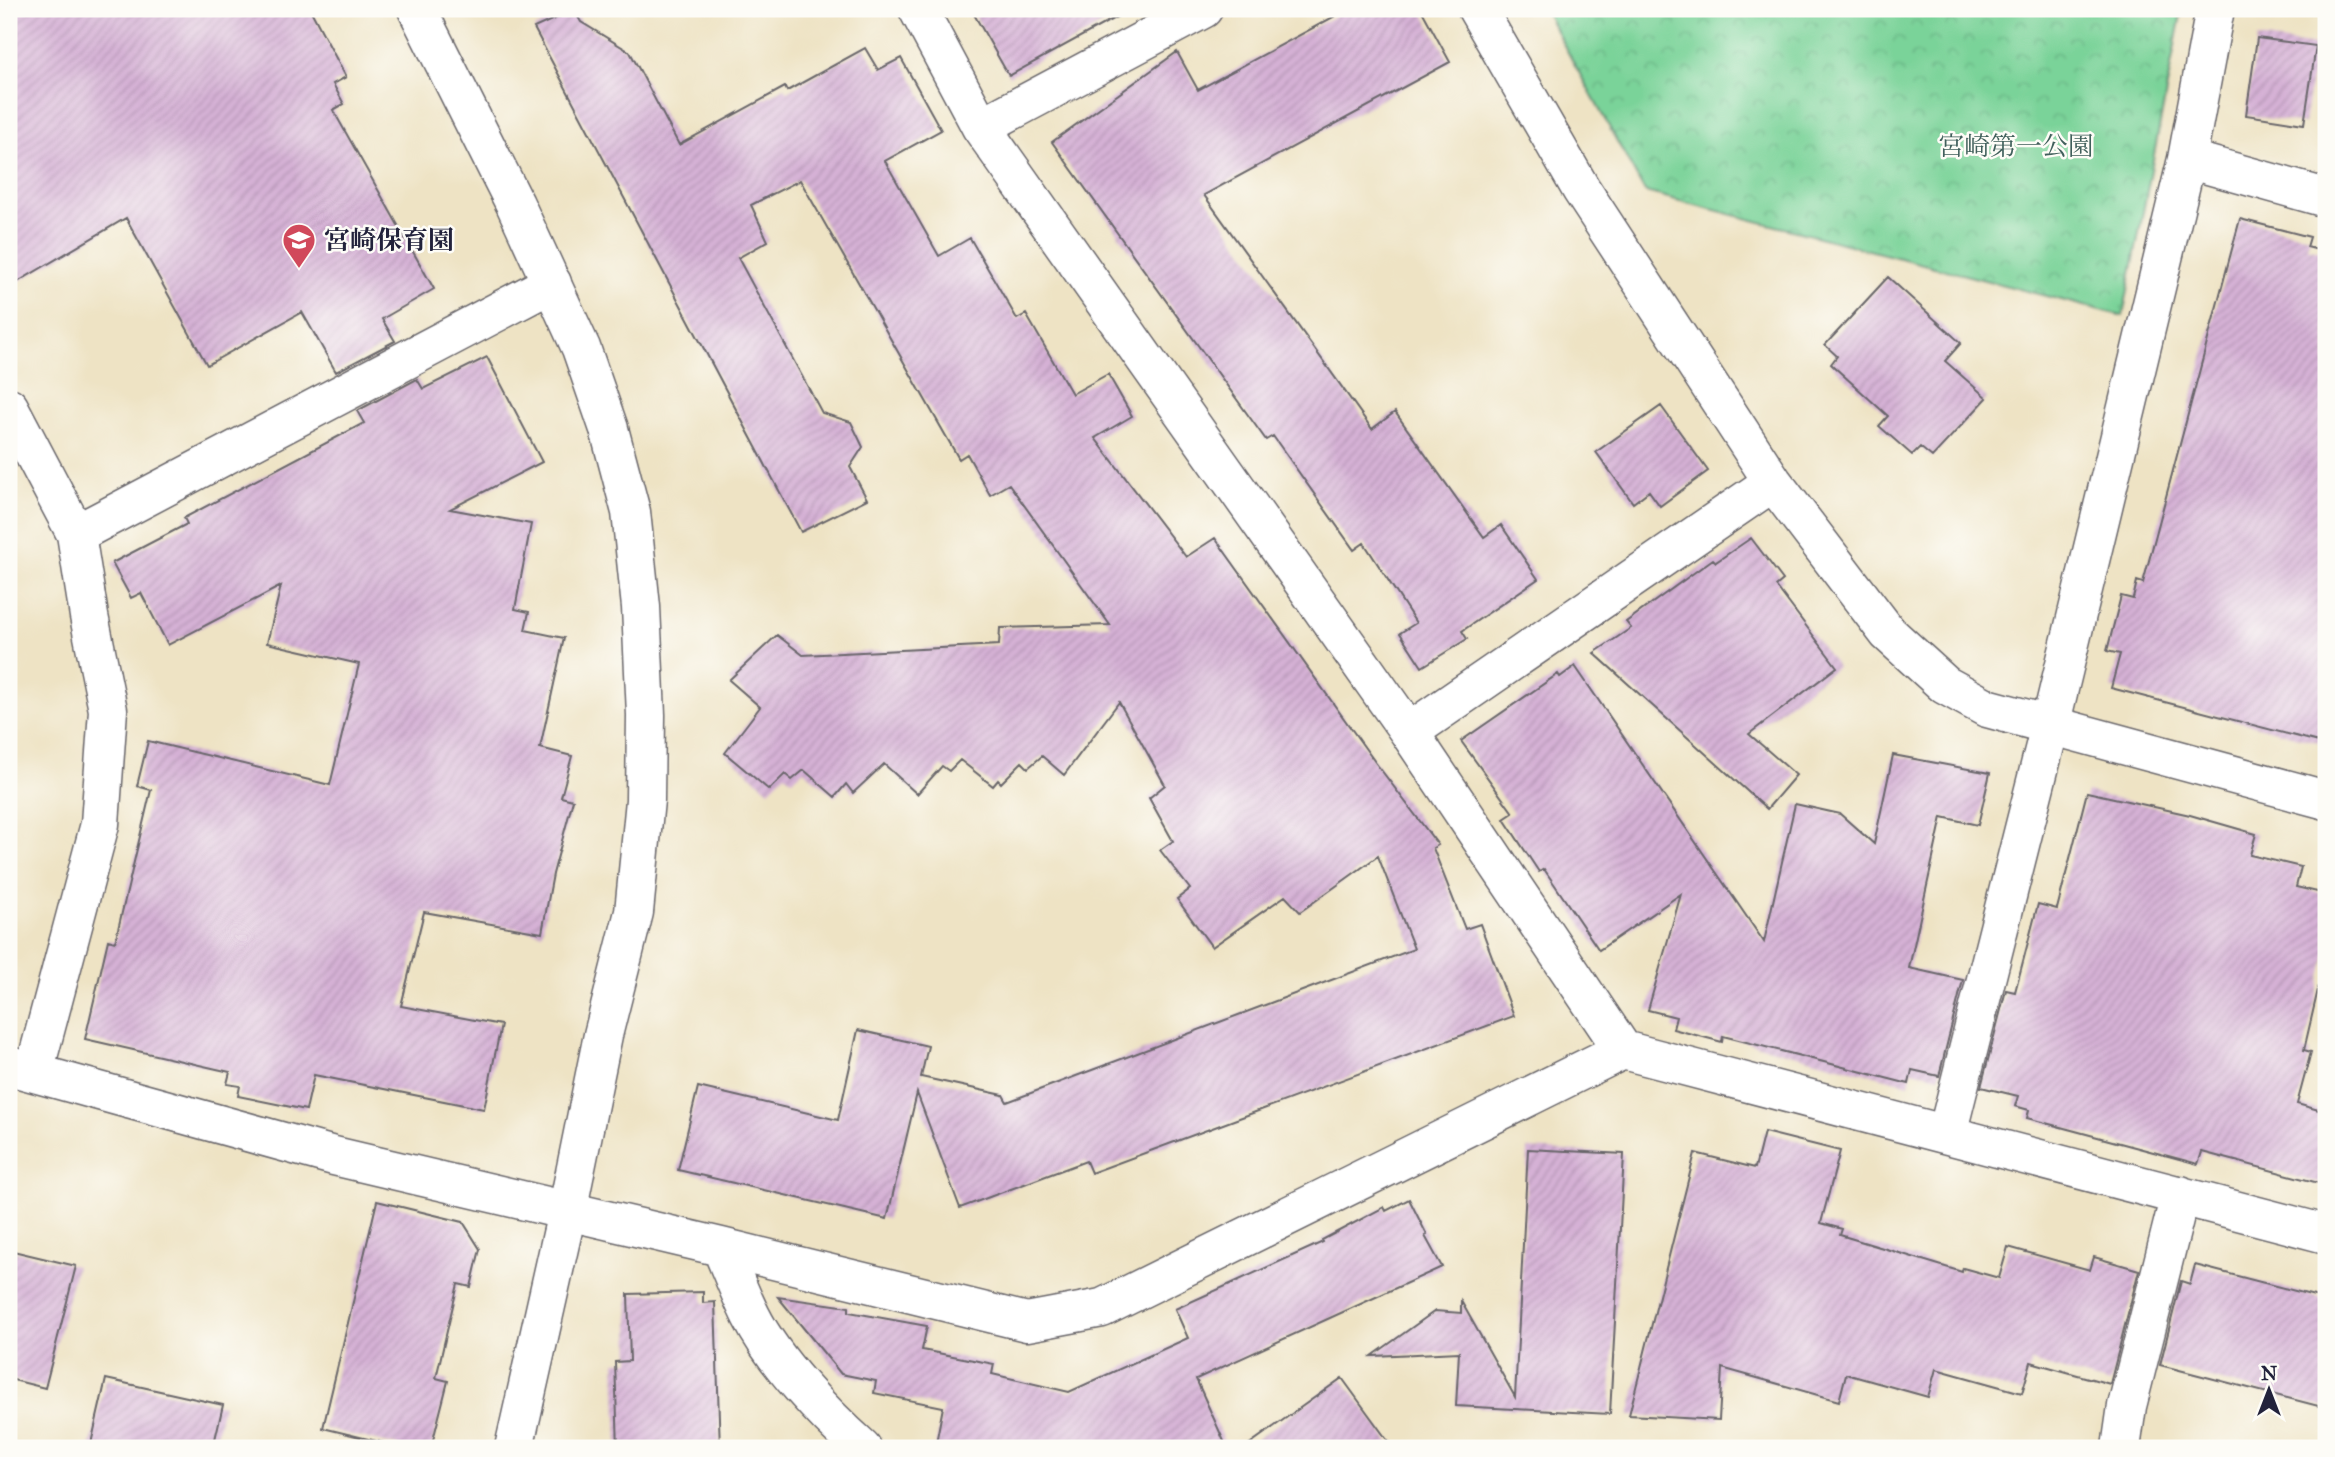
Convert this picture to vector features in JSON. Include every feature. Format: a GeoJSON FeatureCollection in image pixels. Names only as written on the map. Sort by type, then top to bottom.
{"type":"FeatureCollection","features":[{"type":"Feature","properties":{"kind":"street"},"geometry":{"type":"LineString","coordinates":[[417,9],[552,282],[581,348],[609,429],[631,512],[641,607],[646,715],[645,800],[634,912],[603,1035],[514,1448]]}},
{"type":"Feature","properties":{"kind":"street"},"geometry":{"type":"LineString","coordinates":[[918,9],[981,127],[1409,732],[1623,1050]]}},
{"type":"Feature","properties":{"kind":"street"},"geometry":{"type":"LineString","coordinates":[[981,127],[1203,9]]}},
{"type":"Feature","properties":{"kind":"street"},"geometry":{"type":"LineString","coordinates":[[1477,9],[1581,189],[1773,482],[1888,633],[1945,685],[1987,708],[2326,800]]}},
{"type":"Feature","properties":{"kind":"street"},"geometry":{"type":"LineString","coordinates":[[1947,1134],[2050,726],[2187,159],[2215,9]]}},
{"type":"Feature","properties":{"kind":"street"},"geometry":{"type":"LineString","coordinates":[[2187,159],[2326,198]]}},
{"type":"Feature","properties":{"kind":"street"},"geometry":{"type":"LineString","coordinates":[[76,534],[552,282]]}},
{"type":"Feature","properties":{"kind":"street"},"geometry":{"type":"LineString","coordinates":[[9,407],[76,534],[108,710],[100,824],[21,1069],[334,1157],[1027,1322],[1102,1308],[1623,1050],[2326,1234]]}},
{"type":"Feature","properties":{"kind":"street"},"geometry":{"type":"LineString","coordinates":[[1409,732],[1773,482]]}},
{"type":"Feature","properties":{"kind":"street"},"geometry":{"type":"LineString","coordinates":[[2121,1448],[2127,1406],[2179,1195]]}},
{"type":"Feature","properties":{"kind":"street"},"geometry":{"type":"LineString","coordinates":[[721,1247],[752,1318],[779,1357],[842,1430],[862,1448]]}},
{"type":"Feature","properties":{"kind":"green space","name":"宮崎第一公園"},"geometry":{"type":"Polygon","coordinates":[[[1544,9],[2182,9],[2123,316],[1645,192],[1544,9]]]}},
{"type":"Feature","properties":{"kind":"building"},"geometry":{"type":"Polygon","coordinates":[[[9,9],[310,9],[346,77],[333,84],[344,104],[333,110],[434,289],[382,319],[395,341],[336,372],[302,312],[207,365],[126,218],[9,287],[9,9]]]}},
{"type":"Feature","properties":{"kind":"building"},"geometry":{"type":"Polygon","coordinates":[[[971,9],[1131,9],[1009,76],[971,9]]]}},
{"type":"Feature","properties":{"kind":"building"},"geometry":{"type":"Polygon","coordinates":[[[1348,9],[1421,9],[1450,62],[1204,195],[1372,429],[1395,412],[1484,537],[1501,525],[1538,579],[1462,631],[1467,639],[1422,667],[1400,633],[1416,623],[1364,543],[1354,550],[1273,436],[1266,440],[1052,142],[1177,52],[1198,90],[1348,9]]]}},
{"type":"Feature","properties":{"kind":"building"},"geometry":{"type":"Polygon","coordinates":[[[574,10],[581,22],[630,52],[679,145],[785,87],[787,91],[865,48],[878,70],[901,58],[941,130],[885,161],[939,256],[970,238],[1017,319],[1026,314],[1072,394],[1108,374],[1132,416],[1095,438],[1186,557],[1215,538],[1375,762],[1438,845],[1433,848],[1465,929],[1480,924],[1514,1016],[1091,1173],[1086,1161],[960,1208],[917,1093],[887,1219],[678,1170],[698,1087],[838,1120],[858,1030],[928,1046],[921,1077],[1003,1095],[1007,1102],[1414,949],[1378,856],[1300,912],[1285,896],[1212,947],[1177,899],[1190,889],[1160,850],[1173,841],[1149,798],[1165,785],[1119,702],[1064,775],[1042,756],[1028,768],[1022,762],[1001,783],[998,780],[993,786],[960,760],[949,771],[942,766],[917,794],[884,764],[853,793],[846,784],[835,797],[804,770],[792,780],[785,774],[769,790],[725,753],[760,707],[729,680],[777,635],[803,655],[999,645],[1000,628],[1110,625],[1009,484],[990,495],[967,454],[959,459],[800,180],[751,205],[768,241],[738,258],[822,413],[851,422],[863,447],[850,467],[867,499],[801,532],[534,28],[574,10]]]}},
{"type":"Feature","properties":{"kind":"building"},"geometry":{"type":"Polygon","coordinates":[[[2257,38],[2316,46],[2304,124],[2246,115],[2257,38]]]}},
{"type":"Feature","properties":{"kind":"building"},"geometry":{"type":"Polygon","coordinates":[[[2240,219],[2310,237],[2307,247],[2326,252],[2326,744],[2111,688],[2120,654],[2107,651],[2121,596],[2133,599],[2137,581],[2143,583],[2240,219]]]}},
{"type":"Feature","properties":{"kind":"building"},"geometry":{"type":"Polygon","coordinates":[[[1888,277],[1961,343],[1945,361],[1987,398],[1932,457],[1920,447],[1912,455],[1879,426],[1888,416],[1831,364],[1837,356],[1825,345],[1888,277]]]}},
{"type":"Feature","properties":{"kind":"building"},"geometry":{"type":"Polygon","coordinates":[[[487,357],[542,462],[450,509],[531,524],[515,609],[529,612],[525,630],[564,638],[540,748],[572,756],[561,797],[573,800],[553,874],[542,933],[424,912],[401,1006],[501,1025],[484,1109],[314,1075],[306,1110],[238,1096],[240,1086],[227,1084],[230,1072],[85,1039],[108,940],[115,942],[151,790],[137,786],[148,741],[330,785],[359,664],[267,643],[281,586],[168,645],[141,593],[131,598],[112,563],[187,524],[184,518],[364,423],[357,411],[417,379],[423,389],[487,357]]]}},
{"type":"Feature","properties":{"kind":"building"},"geometry":{"type":"Polygon","coordinates":[[[1661,406],[1708,471],[1660,506],[1649,491],[1633,503],[1596,452],[1661,406]]]}},
{"type":"Feature","properties":{"kind":"building"},"geometry":{"type":"Polygon","coordinates":[[[1751,538],[1783,580],[1776,586],[1837,667],[1749,734],[1796,775],[1767,809],[1594,653],[1631,628],[1626,622],[1713,559],[1716,562],[1751,538]]]}},
{"type":"Feature","properties":{"kind":"building"},"geometry":{"type":"Polygon","coordinates":[[[1575,666],[1764,942],[1795,804],[1840,814],[1874,844],[1893,755],[1990,773],[1978,825],[1942,817],[1909,968],[1963,980],[1939,1076],[1912,1070],[1909,1084],[1723,1036],[1722,1042],[1673,1029],[1676,1017],[1648,1010],[1681,894],[1599,950],[1544,869],[1539,872],[1504,819],[1513,813],[1461,741],[1558,674],[1560,677],[1575,666]]]}},
{"type":"Feature","properties":{"kind":"building"},"geometry":{"type":"Polygon","coordinates":[[[2087,792],[2190,815],[2256,834],[2250,855],[2301,867],[2296,887],[2326,894],[2326,955],[2304,1050],[2311,1052],[2297,1104],[2326,1112],[2326,1185],[2202,1152],[2198,1164],[2027,1118],[2029,1110],[2015,1106],[2018,1096],[1981,1087],[2006,990],[2015,992],[2038,904],[2057,909],[2087,792]]]}},
{"type":"Feature","properties":{"kind":"building"},"geometry":{"type":"Polygon","coordinates":[[[1764,1132],[1840,1151],[1821,1223],[1842,1229],[1840,1235],[1962,1272],[1963,1268],[1999,1278],[2008,1247],[2090,1270],[2094,1257],[2139,1270],[2110,1384],[2031,1362],[2022,1393],[1936,1369],[1928,1397],[1846,1374],[1839,1401],[1722,1368],[1719,1420],[1629,1415],[1695,1153],[1755,1168],[1764,1132]]]}},
{"type":"Feature","properties":{"kind":"building"},"geometry":{"type":"Polygon","coordinates":[[[1528,1149],[1624,1154],[1610,1414],[1456,1406],[1459,1352],[1372,1356],[1435,1311],[1461,1313],[1461,1301],[1515,1397],[1528,1149]]]}},
{"type":"Feature","properties":{"kind":"building"},"geometry":{"type":"Polygon","coordinates":[[[1409,1199],[1442,1267],[1196,1379],[1227,1448],[935,1448],[943,1407],[874,1393],[876,1381],[841,1374],[778,1297],[849,1307],[849,1312],[927,1326],[922,1350],[994,1364],[992,1374],[1069,1392],[1188,1338],[1175,1309],[1323,1242],[1322,1240],[1384,1207],[1386,1211],[1409,1199]]]}},
{"type":"Feature","properties":{"kind":"building"},"geometry":{"type":"Polygon","coordinates":[[[377,1201],[463,1222],[480,1249],[471,1287],[458,1284],[436,1378],[448,1381],[431,1448],[405,1448],[323,1428],[377,1201]]]}},
{"type":"Feature","properties":{"kind":"building"},"geometry":{"type":"Polygon","coordinates":[[[9,1250],[76,1266],[45,1388],[9,1379],[9,1250]]]}},
{"type":"Feature","properties":{"kind":"building"},"geometry":{"type":"Polygon","coordinates":[[[2195,1265],[2326,1299],[2326,1408],[2160,1365],[2181,1281],[2190,1284],[2195,1265]]]}},
{"type":"Feature","properties":{"kind":"building"},"geometry":{"type":"Polygon","coordinates":[[[703,1292],[703,1303],[715,1302],[720,1448],[618,1448],[615,1362],[630,1361],[628,1294],[703,1292]]]}},
{"type":"Feature","properties":{"kind":"building"},"geometry":{"type":"Polygon","coordinates":[[[1342,1378],[1393,1448],[1244,1448],[1342,1378]]]}},
{"type":"Feature","properties":{"kind":"building"},"geometry":{"type":"Polygon","coordinates":[[[106,1379],[223,1405],[213,1448],[90,1448],[106,1379]]]}},
{"type":"Feature","properties":{"kind":"place","name":"宮崎保育園"},"geometry":{"type":"Point","coordinates":[299,270]}}]}
